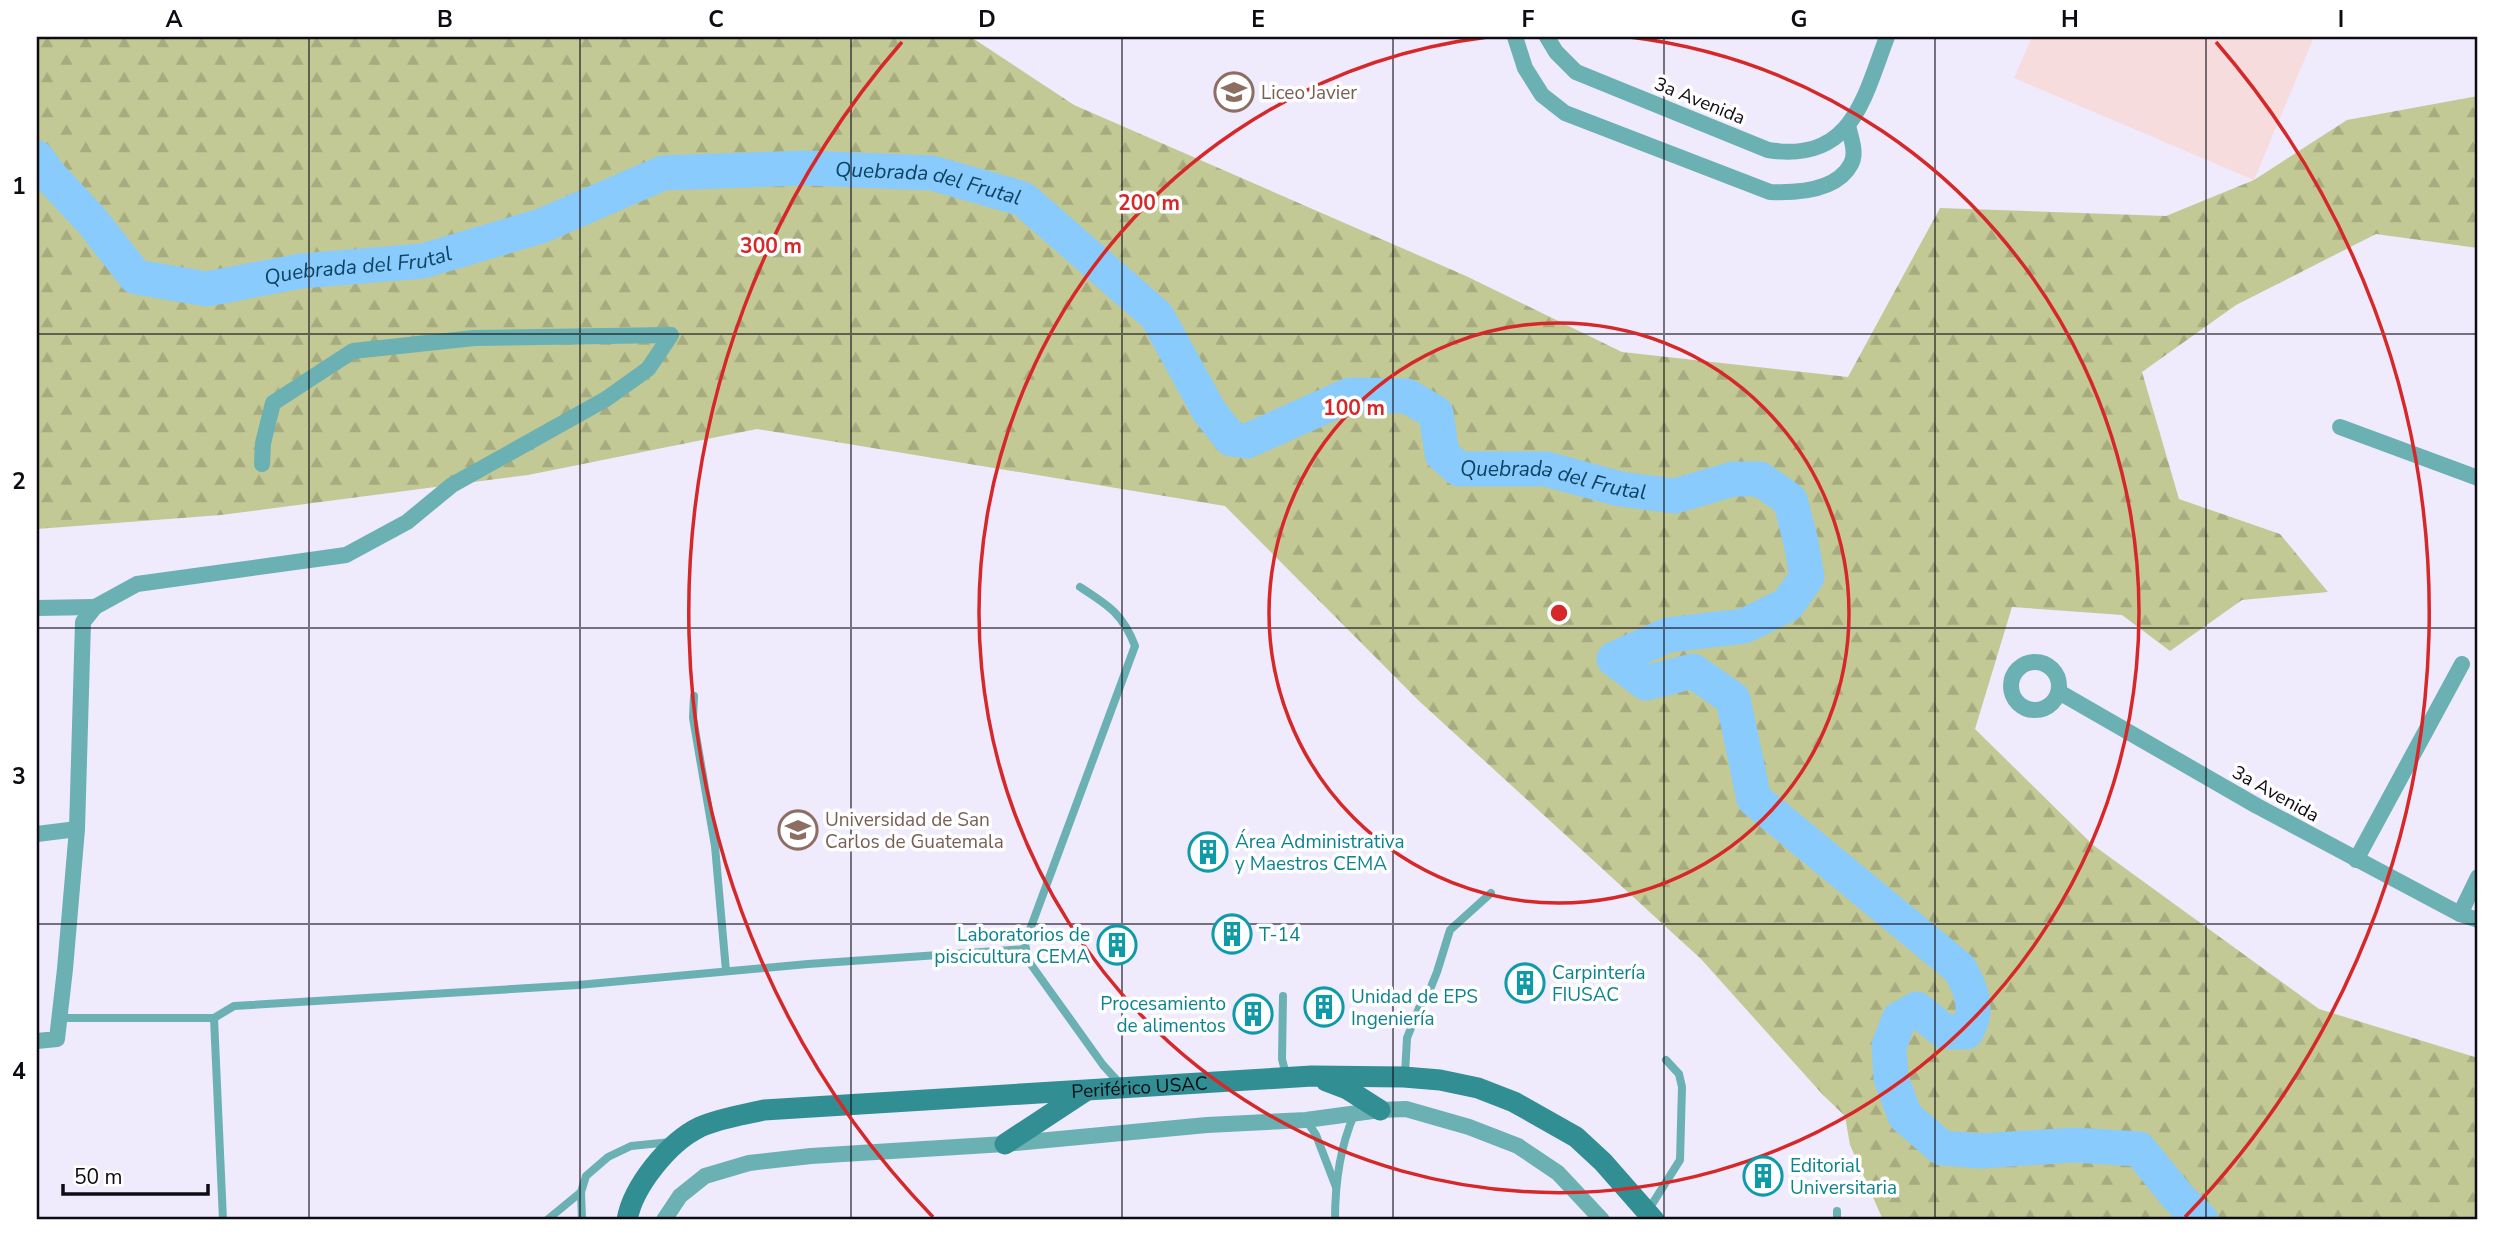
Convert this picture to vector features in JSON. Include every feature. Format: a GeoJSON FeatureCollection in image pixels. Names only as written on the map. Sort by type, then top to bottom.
{"type":"FeatureCollection","features":[{"type":"Feature","properties":{"kind":"street"},"geometry":{"type":"LineString","coordinates":[[1515,37],[1525,68],[1542,96],[1565,113],[1770,192],[1790,193],[1815,188],[1838,178],[1852,163],[1853,148],[1848,126],[1865,93],[1887,37]]}},
{"type":"Feature","properties":{"kind":"street","name":"3a Avenida"},"geometry":{"type":"LineString","coordinates":[[1548,37],[1556,52],[1576,72],[1768,150],[1787,153],[1814,149],[1833,141],[1848,126]]}},
{"type":"Feature","properties":{"kind":"street"},"geometry":{"type":"LineString","coordinates":[[37,1041],[57,1039],[77,829],[83,622],[95,607],[137,584],[346,555],[407,522],[452,485],[606,400],[648,369],[671,335],[474,338],[354,351],[273,403],[263,443],[262,464]]}},
{"type":"Feature","properties":{"kind":"street"},"geometry":{"type":"LineString","coordinates":[[2340,427],[2478,478]]}},
{"type":"Feature","properties":{"kind":"street"},"geometry":{"type":"LineString","coordinates":[[37,608],[95,607]]}},
{"type":"Feature","properties":{"kind":"street"},"geometry":{"type":"LineString","coordinates":[[2356,860],[2462,664]]}},
{"type":"Feature","properties":{"kind":"street","name":"3a Avenida"},"geometry":{"type":"LineString","coordinates":[[2059,692],[2256,806],[2460,914],[2478,920]]}},
{"type":"Feature","properties":{"kind":"street"},"geometry":{"type":"LineString","coordinates":[[37,834],[77,829]]}},
{"type":"Feature","properties":{"kind":"street"},"geometry":{"type":"LineString","coordinates":[[2460,914],[2478,877]]}},
{"type":"Feature","properties":{"kind":"street"},"geometry":{"type":"LineString","coordinates":[[1312,1076],[1348,1088],[1380,1110]]}},
{"type":"Feature","properties":{"kind":"street","name":"Periférico USAC"},"geometry":{"type":"LineString","coordinates":[[627,1220],[640,1184],[677,1142],[700,1128],[764,1110],[1312,1076],[1440,1080],[1478,1088],[1514,1102],[1576,1137],[1603,1162],[1651,1216]]}},
{"type":"Feature","properties":{"kind":"street"},"geometry":{"type":"LineString","coordinates":[[1005,1144],[1086,1090]]}},
{"type":"Feature","properties":{"kind":"street"},"geometry":{"type":"LineString","coordinates":[[664,1220],[680,1196],[692,1185],[705,1175],[725,1168],[811,1156],[1005,1144],[1207,1125],[1306,1120],[1406,1109],[1469,1127],[1518,1146],[1558,1173],[1602,1220]]}},
{"type":"Feature","properties":{"kind":"lane"},"geometry":{"type":"LineString","coordinates":[[1080,587],[1112,608],[1128,626],[1135,646],[1025,943],[1027,959],[1103,1065],[1124,1088]]}},
{"type":"Feature","properties":{"kind":"lane"},"geometry":{"type":"LineString","coordinates":[[694,696],[693,718],[715,846],[726,971]]}},
{"type":"Feature","properties":{"kind":"lane"},"geometry":{"type":"LineString","coordinates":[[1404,1077],[1407,1038],[1437,972],[1450,930],[1492,893]]}},
{"type":"Feature","properties":{"kind":"lane"},"geometry":{"type":"LineString","coordinates":[[59,1018],[214,1018],[234,1006],[578,985],[726,971],[1026,949]]}},
{"type":"Feature","properties":{"kind":"lane"},"geometry":{"type":"LineString","coordinates":[[1283,996],[1282,1059],[1286,1078]]}},
{"type":"Feature","properties":{"kind":"lane"},"geometry":{"type":"LineString","coordinates":[[214,1018],[223,1220]]}},
{"type":"Feature","properties":{"kind":"lane"},"geometry":{"type":"LineString","coordinates":[[1651,1216],[1680,1160],[1682,1087],[1679,1074],[1666,1060]]}},
{"type":"Feature","properties":{"kind":"lane"},"geometry":{"type":"LineString","coordinates":[[1335,1220],[1337,1188],[1346,1135],[1354,1115]]}},
{"type":"Feature","properties":{"kind":"lane"},"geometry":{"type":"LineString","coordinates":[[1306,1120],[1316,1135],[1337,1188]]}},
{"type":"Feature","properties":{"kind":"lane"},"geometry":{"type":"LineString","coordinates":[[582,1220],[581,1192],[586,1176],[608,1157],[631,1146],[677,1142]]}},
{"type":"Feature","properties":{"kind":"lane"},"geometry":{"type":"LineString","coordinates":[[547,1220],[581,1192]]}},
{"type":"Feature","properties":{"kind":"shaded area"},"geometry":{"type":"Polygon","coordinates":[[[2032,37],[2314,37],[2254,180],[2014,78],[2032,37]]]}},
{"type":"Feature","properties":{"kind":"green space"},"geometry":{"type":"Polygon","coordinates":[[[37,37],[971,37],[1074,105],[1466,276],[1622,352],[1848,377],[1940,208],[2166,216],[2254,180],[2347,120],[2478,96],[2478,248],[2376,234],[2236,305],[2142,372],[2179,499],[2280,534],[2328,592],[2242,600],[2170,651],[2122,615],[2012,607],[1975,729],[2093,845],[2319,1009],[2478,1058],[2478,1220],[1883,1220],[1850,1145],[1845,1116],[1701,959],[1418,700],[1225,506],[757,429],[528,475],[221,515],[37,529],[37,37]]]}},
{"type":"Feature","properties":{"kind":"waterway","name":"Quebrada del Frutal"},"geometry":{"type":"LineString","coordinates":[[37,158],[136,277],[207,289],[301,271],[423,261],[541,226],[663,173],[805,168],[932,173],[1023,199],[1157,316],[1209,411],[1231,439],[1247,441],[1350,395],[1407,396],[1436,413],[1442,454],[1459,469],[1546,469],[1620,489],[1675,496],[1733,479],[1760,479],[1790,500],[1801,542],[1807,577],[1787,605],[1744,626],[1668,635],[1614,659],[1646,683],[1693,671],[1733,699],[1754,799],[1959,968],[1967,983],[1973,1007],[1966,1032],[1945,1032],[1917,1009],[1899,1019],[1889,1046],[1891,1078],[1905,1116],[1942,1148],[1981,1151],[2074,1145],[2139,1149],[2178,1197],[2201,1220]]}},
{"type":"Feature","properties":{"kind":"place","name":"Liceo Javier"},"geometry":{"type":"Point","coordinates":[1234,92]}},
{"type":"Feature","properties":{"kind":"place","name":"Universidad de San Carlos de Guatemala"},"geometry":{"type":"Point","coordinates":[798,830]}},
{"type":"Feature","properties":{"kind":"place","name":"Área Administrativa y Maestros CEMA"},"geometry":{"type":"Point","coordinates":[1208,852]}},
{"type":"Feature","properties":{"kind":"place","name":"T-14"},"geometry":{"type":"Point","coordinates":[1232,934]}},
{"type":"Feature","properties":{"kind":"place","name":"Laboratorios de piscicultura CEMA"},"geometry":{"type":"Point","coordinates":[1117,945]}},
{"type":"Feature","properties":{"kind":"place","name":"Carpintería FIUSAC"},"geometry":{"type":"Point","coordinates":[1525,983]}},
{"type":"Feature","properties":{"kind":"place","name":"Unidad de EPS Ingeniería"},"geometry":{"type":"Point","coordinates":[1324,1007]}},
{"type":"Feature","properties":{"kind":"place","name":"Procesamiento de alimentos"},"geometry":{"type":"Point","coordinates":[1253,1014]}},
{"type":"Feature","properties":{"kind":"place","name":"Editorial Universitaria"},"geometry":{"type":"Point","coordinates":[1763,1176]}}]}
